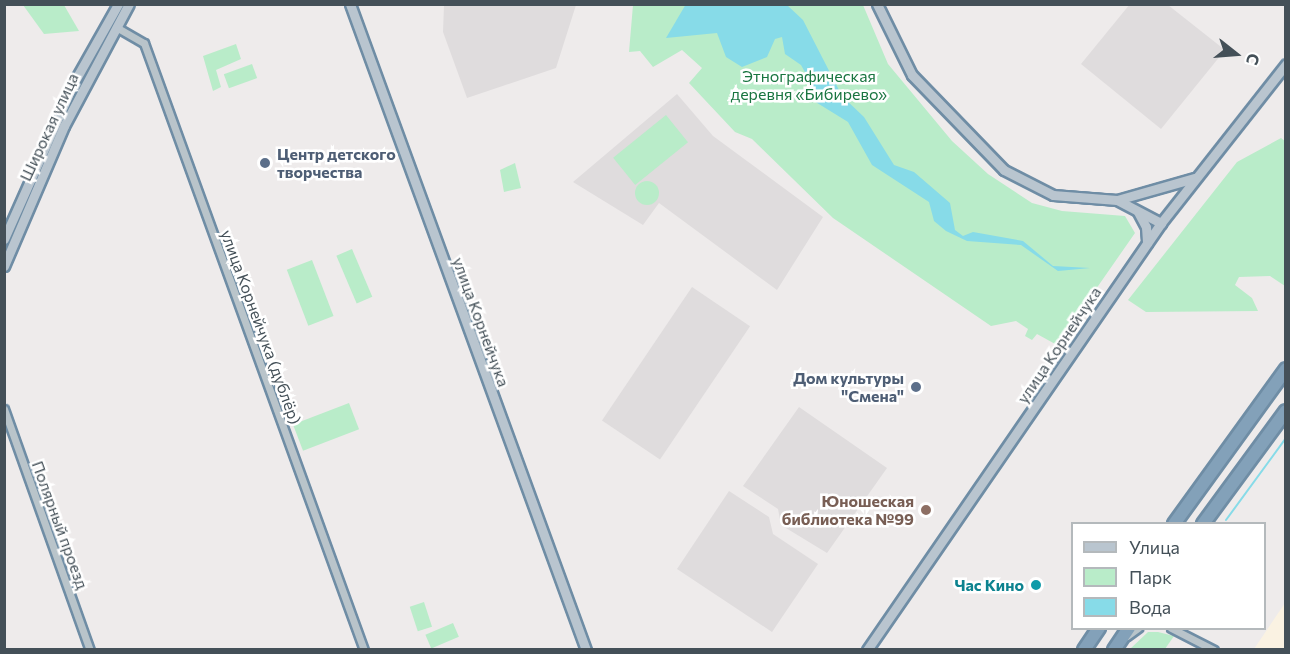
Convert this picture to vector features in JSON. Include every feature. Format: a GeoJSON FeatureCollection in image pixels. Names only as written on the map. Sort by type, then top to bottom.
{"type":"FeatureCollection","features":[{"type":"Feature","properties":{"kind":"highway"},"geometry":{"type":"LineString","coordinates":[[1175,522],[1286,369]]}},
{"type":"Feature","properties":{"kind":"highway"},"geometry":{"type":"LineString","coordinates":[[1204,522],[1286,411]]}},
{"type":"Feature","properties":{"kind":"highway"},"geometry":{"type":"LineString","coordinates":[[1084,650],[1098,630]]}},
{"type":"Feature","properties":{"kind":"highway"},"geometry":{"type":"LineString","coordinates":[[1116,646],[1128,630]]}},
{"type":"Feature","properties":{"kind":"street","name":"Широкая улица"},"geometry":{"type":"LineString","coordinates":[[4,239],[73,84],[117,4]]}},
{"type":"Feature","properties":{"kind":"street","name":"Широкая улица"},"geometry":{"type":"LineString","coordinates":[[4,266],[64,126],[129,4]]}},
{"type":"Feature","properties":{"kind":"street","name":"улица Корнейчука"},"geometry":{"type":"LineString","coordinates":[[350,4],[586,650]]}},
{"type":"Feature","properties":{"kind":"street"},"geometry":{"type":"LineString","coordinates":[[877,4],[912,75],[1004,170],[1058,196],[1117,200],[1131,204],[1161,223]]}},
{"type":"Feature","properties":{"kind":"street","name":"улица Корнейчука (дублёр)"},"geometry":{"type":"LineString","coordinates":[[116,27],[144,43],[364,650]]}},
{"type":"Feature","properties":{"kind":"street","name":"улица Корнейчука"},"geometry":{"type":"LineString","coordinates":[[867,650],[1161,223],[1286,64]]}},
{"type":"Feature","properties":{"kind":"street"},"geometry":{"type":"LineString","coordinates":[[1117,200],[1164,189],[1196,177]]}},
{"type":"Feature","properties":{"kind":"street"},"geometry":{"type":"LineString","coordinates":[[1164,189],[1174,198],[1173,208]]}},
{"type":"Feature","properties":{"kind":"street"},"geometry":{"type":"LineString","coordinates":[[1131,204],[1146,227],[1147,243]]}},
{"type":"Feature","properties":{"kind":"street","name":"Полярный проезд"},"geometry":{"type":"LineString","coordinates":[[4,409],[8,427],[90,650]]}},
{"type":"Feature","properties":{"kind":"street"},"geometry":{"type":"LineString","coordinates":[[1116,646],[1136,630]]}},
{"type":"Feature","properties":{"kind":"street"},"geometry":{"type":"LineString","coordinates":[[1175,630],[1214,650]]}},
{"type":"Feature","properties":{"kind":"shaded area"},"geometry":{"type":"Polygon","coordinates":[[[444,4],[576,5],[556,68],[467,98],[443,32],[444,4]]]}},
{"type":"Feature","properties":{"kind":"shaded area"},"geometry":{"type":"Polygon","coordinates":[[[1130,4],[1168,5],[1225,50],[1161,129],[1081,64],[1130,4]]]}},
{"type":"Feature","properties":{"kind":"shaded area"},"geometry":{"type":"Polygon","coordinates":[[[677,94],[713,136],[823,217],[777,290],[659,203],[643,225],[573,182],[677,94]]]}},
{"type":"Feature","properties":{"kind":"shaded area"},"geometry":{"type":"Polygon","coordinates":[[[692,287],[750,326],[660,460],[602,420],[692,287]]]}},
{"type":"Feature","properties":{"kind":"shaded area"},"geometry":{"type":"Polygon","coordinates":[[[799,407],[887,468],[827,553],[781,525],[778,509],[743,486],[799,407]]]}},
{"type":"Feature","properties":{"kind":"shaded area"},"geometry":{"type":"Polygon","coordinates":[[[729,491],[769,517],[773,534],[818,564],[772,632],[677,569],[729,491]]]}},
{"type":"Feature","properties":{"kind":"shaded area"},"geometry":{"type":"Polygon","coordinates":[[[1285,603],[1285,649],[1254,649],[1285,603]]]}},
{"type":"Feature","properties":{"kind":"green space"},"geometry":{"type":"Polygon","coordinates":[[[23,5],[64,5],[79,31],[44,34],[23,5]]]}},
{"type":"Feature","properties":{"kind":"green space","name":"Этнографическая деревня «Бибирево»"},"geometry":{"type":"Polygon","coordinates":[[[633,5],[863,5],[888,64],[952,141],[988,174],[1032,203],[1062,211],[1125,216],[1135,233],[1057,345],[1037,334],[1032,340],[1025,336],[1028,329],[1016,321],[991,326],[833,218],[752,139],[735,132],[689,83],[702,68],[682,50],[653,67],[640,51],[629,52],[633,5]]]}},
{"type":"Feature","properties":{"kind":"green space"},"geometry":{"type":"Polygon","coordinates":[[[236,44],[241,59],[216,70],[221,87],[213,91],[203,56],[236,44]]]}},
{"type":"Feature","properties":{"kind":"green space"},"geometry":{"type":"Polygon","coordinates":[[[252,64],[257,78],[229,88],[224,74],[252,64]]]}},
{"type":"Feature","properties":{"kind":"green space"},"geometry":{"type":"Polygon","coordinates":[[[666,115],[688,142],[635,185],[613,158],[666,115]]]}},
{"type":"Feature","properties":{"kind":"green space"},"geometry":{"type":"Polygon","coordinates":[[[1281,138],[1286,142],[1285,286],[1270,276],[1239,277],[1235,285],[1252,298],[1258,311],[1146,312],[1128,300],[1237,162],[1281,138]]]}},
{"type":"Feature","properties":{"kind":"green space"},"geometry":{"type":"Polygon","coordinates":[[[515,163],[521,188],[504,192],[500,170],[515,163]]]}},
{"type":"Feature","properties":{"kind":"green space"},"geometry":{"type":"Polygon","coordinates":[[[647,181],[652,182],[658,188],[658,198],[652,204],[647,205],[642,204],[636,198],[635,193],[636,188],[642,182],[647,181]]]}},
{"type":"Feature","properties":{"kind":"green space"},"geometry":{"type":"Polygon","coordinates":[[[352,249],[372,297],[357,304],[336,256],[352,249]]]}},
{"type":"Feature","properties":{"kind":"green space"},"geometry":{"type":"Polygon","coordinates":[[[312,260],[334,316],[308,326],[287,270],[312,260]]]}},
{"type":"Feature","properties":{"kind":"green space"},"geometry":{"type":"Polygon","coordinates":[[[349,403],[359,429],[303,451],[293,425],[349,403]]]}},
{"type":"Feature","properties":{"kind":"green space"},"geometry":{"type":"Polygon","coordinates":[[[424,602],[432,627],[418,631],[410,607],[424,602]]]}},
{"type":"Feature","properties":{"kind":"green space"},"geometry":{"type":"Polygon","coordinates":[[[453,623],[459,637],[431,649],[425,635],[453,623]]]}},
{"type":"Feature","properties":{"kind":"green space"},"geometry":{"type":"Polygon","coordinates":[[[1148,632],[1174,636],[1165,649],[1130,649],[1148,632]]]}},
{"type":"Feature","properties":{"kind":"water"},"geometry":{"type":"Polygon","coordinates":[[[686,4],[787,5],[803,20],[842,96],[864,117],[894,165],[914,172],[950,203],[955,230],[963,236],[973,232],[1023,241],[1053,266],[1090,268],[1058,271],[1021,245],[967,241],[946,231],[934,221],[929,202],[872,165],[848,122],[814,101],[811,83],[801,65],[785,54],[782,37],[775,39],[767,57],[742,67],[726,57],[717,33],[666,38],[686,4]]]}},
{"type":"Feature","properties":{"kind":"waterway"},"geometry":{"type":"LineString","coordinates":[[1226,520],[1286,438]]}},
{"type":"Feature","properties":{"kind":"place","name":"Центр детского творчества"},"geometry":{"type":"Point","coordinates":[265,163]}},
{"type":"Feature","properties":{"kind":"place","name":"Дом культуры \"Смена\""},"geometry":{"type":"Point","coordinates":[916,387]}},
{"type":"Feature","properties":{"kind":"place","name":"Юношеская библиотека №99"},"geometry":{"type":"Point","coordinates":[926,510]}},
{"type":"Feature","properties":{"kind":"place","name":"Час Кино"},"geometry":{"type":"Point","coordinates":[1036,585]}}]}
